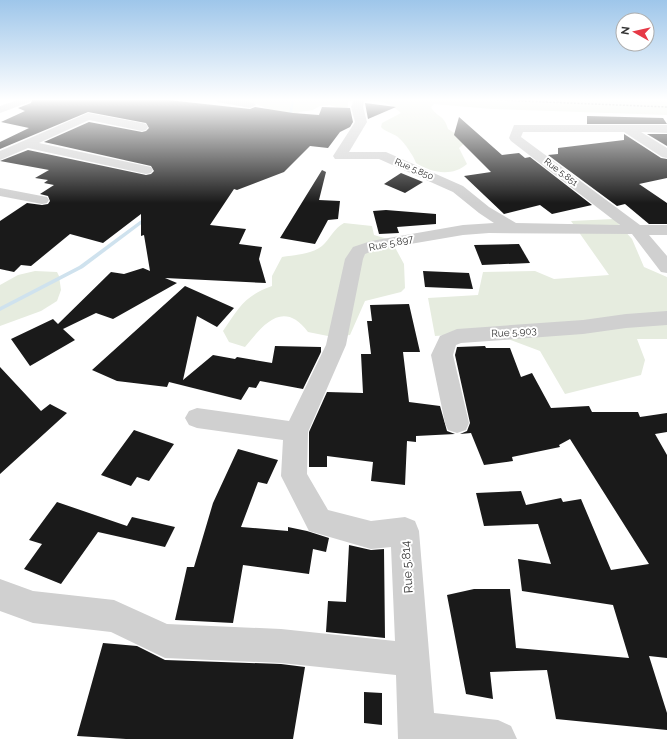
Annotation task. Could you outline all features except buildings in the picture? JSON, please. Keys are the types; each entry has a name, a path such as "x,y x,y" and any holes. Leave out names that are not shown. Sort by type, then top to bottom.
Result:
{"street":[{"path":"0,156 48,134"},
{"name":"Rue 5.850","path":"353,134 340,156 381,155 458,189 484,210 512,228"},
{"name":"Rue 5.851","path":"516,134 515,138 637,230 667,268"},
{"path":"635,134 667,154"},
{"path":"27,144 146,170"},
{"path":"0,192 42,200"},
{"name":"Rue 5.897","path":"296,432 336,345 354,259 360,251 371,246 457,231 489,228 667,230"},
{"name":"Rue 5.903","path":"457,423 442,355 447,341 457,336 583,327 626,321 667,318"},
{"path":"197,418 296,432"},
{"name":"Rue 5.814","path":"296,432 294,476 319,521 371,535 405,531 417,734"},
{"path":"0,595 32,607 114,616 165,641 281,646 412,660"},
{"path":"417,734 498,739"}],"shaded area":[{"path":"395,134 457,134 467,141 459,148 467,164 455,171 448,172 429,169 416,163 407,147"},
{"path":"614,219 632,239 644,267 667,277 667,339 637,339 645,360 641,375 565,394 540,351 489,332 435,336 428,298 478,295 483,272 535,271 554,279 609,275 571,221"},
{"path":"344,223 372,226 374,235 391,240 404,264 405,288 401,292 365,301 350,335 333,337 308,332 299,322 290,317 282,316 266,324 245,347 229,342 223,331 238,309 248,299 272,286 272,276 282,257 303,254 318,249 337,228"},
{"path":"35,271 57,272 61,290 57,301 41,311 0,326 0,285 18,275"}],"waterway":[{"path":"0,309 81,267 146,219"}]}
